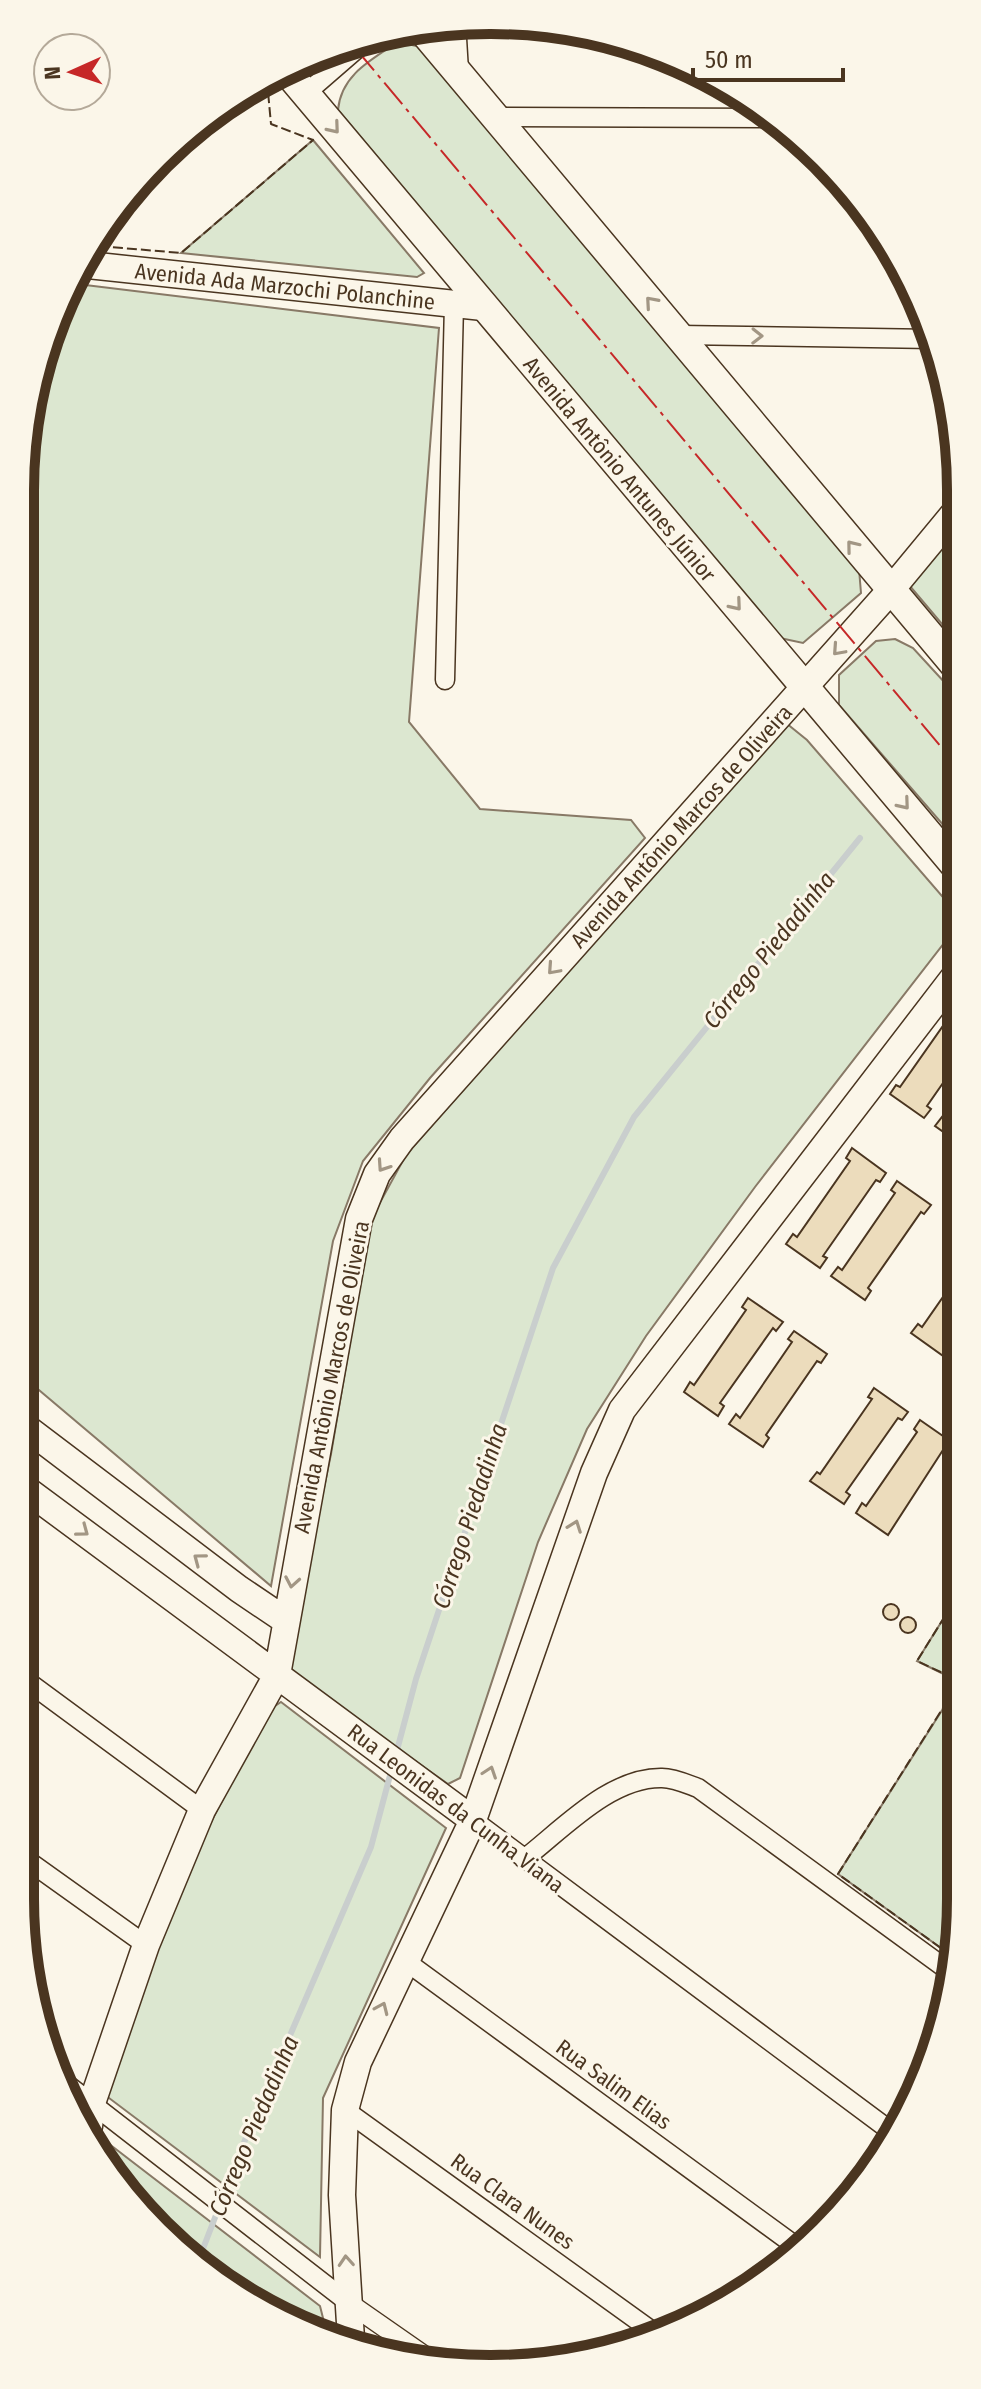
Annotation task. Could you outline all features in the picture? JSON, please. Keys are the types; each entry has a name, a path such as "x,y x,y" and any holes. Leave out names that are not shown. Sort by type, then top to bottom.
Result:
{"main road":[{"path":"430,38 459,71 492,117 947,656"},
{"name":"Avenida Antônio Antunes Júnior","path":"293,79 947,856"},
{"name":"Avenida Ada Marzochi Polanchine","path":"93,266 483,307"},
{"name":"Avenida Antônio Marcos de Oliveira","path":"98,2116 146,1945 202,1810 286,1682 285,1620 359,1219 377,1174 402,1139 890,591 947,522"},
{"path":"351,2333 342,2195 345,2110 358,2062 473,1820 594,1473 622,1410 947,986"},
{"path":"34,1434 239,1589 285,1620"},
{"name":"Rua Leonidas da Cunha Viana","path":"34,1495 473,1820"}],"street":[{"path":"457,35 459,71"},
{"path":"305,94 348,57"},
{"path":"492,117 754,118"},
{"path":"445,680 454,304"},
{"path":"679,335 921,339"},
{"path":"34,1686 202,1810"},
{"path":"524,1859 613,1792 641,1779 666,1778 698,1788 942,1966"},
{"name":"Rua Leonidas da Cunha Viana","path":"473,1820 886,2127"},
{"path":"34,1865 146,1945"},
{"name":"Rua Salim Elias","path":"404,1960 791,2242"},
{"path":"80,2098 98,2116 414,2348"},
{"name":"Rua Clara Nunes","path":"345,2110 647,2327"}],"green space":[{"path":"402,43 421,47 859,569 861,593 803,643 780,638 338,110 345,87 368,62 394,45"},
{"path":"313,140 424,273 417,277 181,253"},
{"path":"83,285 439,328 409,722 480,809 631,820 645,838 430,1078 363,1161 333,1241 271,1586 34,1386 35,461 50,372 58,344"},
{"path":"947,541 947,630 909,585"},
{"path":"895,639 913,648 947,685 947,829 839,705 839,675 876,641"},
{"path":"786,723 807,740 947,902 947,939 755,1187 646,1336 587,1429 538,1542 460,1778 448,1784 286,1671 331,1454 371,1219 406,1155"},
{"path":"947,1613 947,1676 917,1661"},
{"path":"281,1702 446,1828 323,2098 320,2257 105,2095 180,1882 269,1710"},
{"path":"947,1702 947,1898 944,1950 838,1874"},
{"path":"104,2141 320,2306 324,2323 262,2294 190,2242 147,2199"}],"building":[{"path":"947,1020 947,1077 927,1106 931,1109 924,1118 890,1094 896,1085 900,1087"},
{"path":"942,1117 946,1120 947,1134 935,1126"},
{"path":"852,1148 886,1173 880,1182 876,1180 823,1256 827,1258 820,1268 786,1244 793,1234 797,1237 850,1161 846,1158"},
{"path":"897,1181 931,1205 924,1214 921,1212 868,1288 871,1291 865,1300 831,1276 838,1267 842,1270 895,1193 891,1190"},
{"path":"947,1291 946,1358 911,1333 918,1324 922,1327"},
{"path":"748,1298 783,1322 776,1331 773,1328 720,1403 724,1406 718,1416 684,1392 690,1382 694,1385 746,1310 742,1307"},
{"path":"794,1331 827,1354 821,1363 817,1361 766,1435 769,1438 763,1447 729,1424 736,1414 740,1418 792,1342 788,1339"},
{"path":"874,1388 908,1412 902,1420 898,1418 846,1492 850,1495 844,1504 810,1481 817,1472 820,1474 872,1399 868,1397"},
{"path":"920,1420 947,1439 947,1452 943,1450 888,1535 856,1513 862,1503 866,1506 917,1432 914,1429"},
{"path":"891,1604 899,1612 891,1620 883,1612"},
{"path":"905,1617 911,1617 916,1625 914,1631 905,1633 900,1628 900,1622"}],"waterway":[{"name":"Córrego Piedadinha","path":"396,1754 416,1679 553,1268 634,1117 860,838"},
{"name":"Córrego Piedadinha","path":"202,2252 245,2140 371,1847 392,1768"}],"fence":[{"path":"105,247 181,253 313,140 271,124 268,92"},
{"path":"947,1613 917,1661 947,1675"},
{"path":"944,1950 838,1874 947,1702"}],"power":[{"path":"360,53 947,754"}]}
